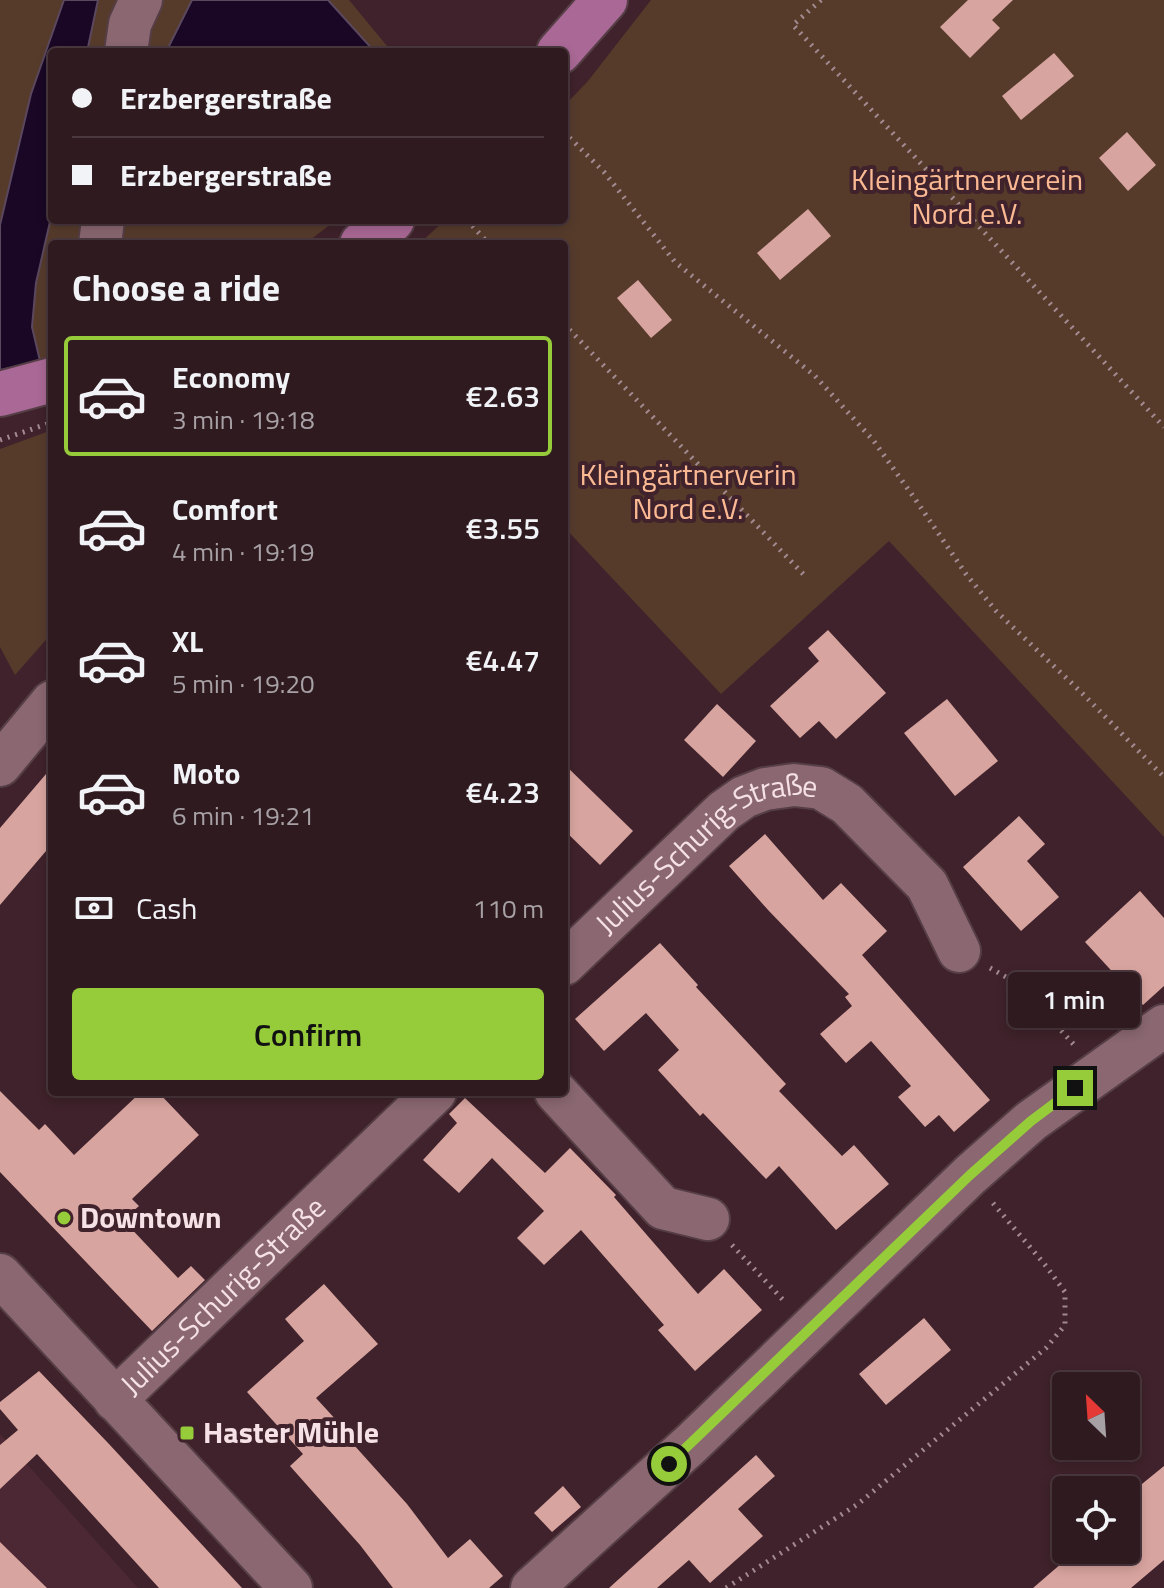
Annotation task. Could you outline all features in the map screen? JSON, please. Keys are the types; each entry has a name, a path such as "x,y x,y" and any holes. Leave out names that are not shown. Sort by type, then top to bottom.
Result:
{"main road":[{"path":"563,48 605,0"},
{"path":"367,240 387,224"}],"street":[{"path":"127,48 130,24 141,0"},
{"path":"0,765 48,707"},
{"name":"Julius-Schurig-Straße","path":"570,945 724,811 744,797 765,789 794,785 821,788 847,804 927,885 959,951"},
{"path":"532,1588 692,1443 970,1175 1031,1121 1163,1028"},
{"name":"Julius-Schurig-Straße","path":"115,1400 431,1096"},
{"path":"560,1096 663,1208 708,1219"},
{"path":"0,1275 291,1588"}],"path":[{"path":"821,0 793,25 1164,427"},
{"path":"568,136 604,172 675,262 815,376 873,440 966,574 996,611 1164,777"},
{"path":"471,224 485,240"},
{"path":"568,328 807,578"},
{"path":"0,440 15,436 35,395"},
{"path":"959,951 1020,985 1098,1072"},
{"path":"726,1588 858,1504 1046,1348 1065,1325 1065,1292 970,1175"},
{"path":"708,1219 811,1329"}],"shaded area":[{"path":"64,0 98,0 88,48 48,48 49,224 36,283 32,327 40,361 0,370 0,225 31,94"},
{"path":"192,0 328,0 371,48 168,48"},
{"path":"0,1434 138,1588 0,1588"}],"green space":[{"path":"0,0 349,0 389,48 48,48 48,224 331,224 310,240 48,240 48,358 0,370"},
{"path":"651,0 1164,0 1164,837 889,541 721,694 568,531 568,240 423,240 441,224 568,224 568,102"},
{"path":"48,431 48,638 15,675 0,647 0,449"}],"building":[{"path":"968,0 1013,0 992,20 1000,28 970,58 940,27"},
{"path":"1054,53 1074,76 1021,120 1002,96"},
{"path":"1127,132 1156,165 1128,191 1099,158"},
{"path":"808,209 831,236 780,280 757,253"},
{"path":"638,280 672,320 651,338 617,298"},
{"path":"828,630 886,693 836,739 819,721 800,738 770,706 819,661 808,648"},
{"path":"947,699 998,761 955,796 904,733"},
{"path":"717,704 756,741 723,777 684,740"},
{"path":"568,768 633,831 600,865 568,834"},
{"path":"48,772 48,849 0,905 0,828"},
{"path":"1019,816 1045,844 1027,861 1059,897 1021,931 963,867"},
{"path":"765,834 823,900 841,883 887,931 862,955 990,1100 954,1132 939,1115 925,1127 898,1097 911,1086 871,1041 846,1063 820,1034 852,1006 845,997 849,994 729,866"},
{"path":"1140,891 1164,918 1164,986 1143,1005 1085,942"},
{"path":"660,943 698,985 696,987 786,1084 779,1091 842,1156 854,1145 889,1184 836,1230 779,1166 766,1179 703,1113 700,1116 658,1070 679,1050 646,1013 604,1051 575,1019"},
{"path":"0,1091 39,1130 45,1124 74,1155 137,1096 162,1096 199,1135 132,1199 139,1206 123,1220 178,1278 191,1266 205,1280 152,1331 0,1172"},
{"path":"465,1098 545,1173 570,1148 616,1195 614,1197 698,1294 724,1269 762,1310 695,1371 658,1330 664,1325 581,1230 544,1265 517,1238 544,1211 492,1158 459,1193 423,1160 457,1123 449,1114"},
{"path":"324,1284 378,1344 316,1398 338,1422 336,1425 407,1504 448,1558 470,1539 503,1576 489,1588 393,1588 360,1545 290,1466 303,1454 247,1392 304,1341 285,1319"},
{"path":"924,1318 951,1350 886,1405 859,1374"},
{"path":"39,1371 242,1588 159,1588 37,1454 0,1489 0,1445 18,1430 0,1409 0,1402"},
{"path":"756,1455 775,1476 738,1509 763,1536 710,1583 689,1560 657,1588 609,1588"},
{"path":"1164,1466 1164,1560 1131,1588 1033,1588 1061,1564 1140,1564 1140,1486"},
{"path":"563,1486 581,1507 552,1532 534,1513"},
{"path":"0,1542 47,1588 0,1588"}],"place":[{"name":"Downtown","path":"64,1218"},
{"name":"Haster Mühle","path":"187,1433"}],"route":[{"path":"669,1464 970,1175 1031,1121 1075,1088"}],"park label":[{"name":"Kleingärtnerverein Nord e.V.","path":"967,197"},
{"name":"Kleingärtnerverin Nord e.V.","path":"688,492"}]}
